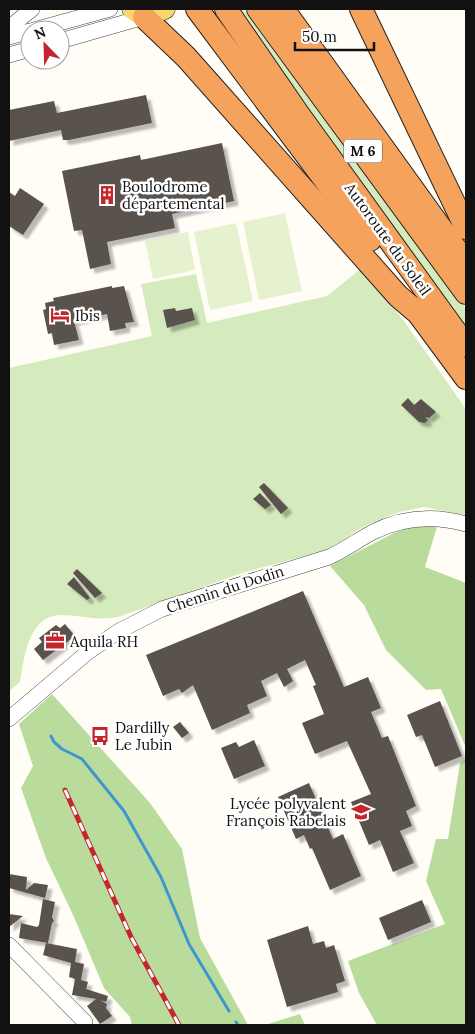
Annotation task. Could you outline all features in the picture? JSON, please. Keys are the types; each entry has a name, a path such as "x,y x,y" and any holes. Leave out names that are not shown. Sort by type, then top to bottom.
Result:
{"highway":[{"path":"197,9 390,267 418,313 466,378"},
{"name":"Autoroute du Soleil","path":"258,9 466,293"},
{"path":"283,9 466,263"},
{"path":"361,9 466,228"},
{"path":"138,13 186,57 398,296 418,313"},
{"name":"Autoroute du Soleil","path":"229,13 298,115 466,346"}],"main road":[{"path":"138,13 165,9"}],"street":[{"path":"9,28 32,9"},
{"path":"70,20 110,9"},
{"path":"70,37 138,13"},
{"name":"Chemin du Dodin","path":"9,719 88,652 119,630 162,610 329,557 346,550 373,532 405,520 427,517 466,524"},
{"path":"9,945 85,1022"}],"green space":[{"path":"239,9 243,9 306,89 466,309 466,335 352,177"},
{"path":"285,213 302,291 259,300 243,222"},
{"path":"236,223 253,301 210,310 194,232"},
{"path":"188,232 195,270 153,279 145,241"},
{"path":"363,267 382,290 466,409 466,515 424,507 399,512 371,523 353,533 337,547 239,574 121,616 113,618 68,615 49,617 34,631 29,640 20,682 9,691 9,368 152,336 141,284 196,274 207,323 327,296"},
{"path":"438,523 425,567 466,583 466,748 441,689 426,690 386,650 364,605 330,566 400,530"},
{"path":"52,694 150,803 182,849 200,938 248,1025 132,1025 130,1017 104,988 74,917 46,858 21,788 33,766 19,724"},
{"path":"466,759 466,1025 377,1025 359,993 348,961 445,924 426,881 436,839 448,839 460,763"},
{"path":"300,1014 305,1025 265,1025"}],"building":[{"path":"146,95 152,123 69,140 63,140 61,130 9,141 9,110 54,101 57,113"},
{"path":"222,143 234,201 172,214 175,228 107,242 111,264 90,269 82,230 74,231 62,171 140,155 141,160"},
{"path":"20,188 44,204 23,235 9,226 9,192 15,196"},
{"name":"Ibis","path":"112,286 112,288 124,286 134,322 125,323 126,328 110,331 107,314 74,321 79,340 54,345 52,333 48,334 43,310 46,309 45,303 54,301 53,298"},
{"path":"175,308 176,311 192,308 195,320 167,328 163,310"},
{"path":"408,398 414,405 421,399 436,412 429,418 425,417 428,420 425,423 419,422 401,405"},
{"path":"264,483 288,508 281,514 259,487"},
{"path":"260,493 271,505 265,509 253,499"},
{"path":"77,569 102,593 95,598 73,573"},
{"path":"74,577 90,598 87,600 67,584"},
{"path":"303,591 344,687 368,677 381,708 371,712 382,738 388,736 416,806 406,811 412,826 400,831 414,863 393,872 380,840 369,845 351,802 371,794 347,741 315,754 302,723 324,714 313,686 316,685 305,660 287,669 293,681 284,687 277,673 261,681 267,696 247,705 250,713 212,730 193,685 182,693 179,689 163,696 146,655"},
{"path":"65,624 75,636 43,660 34,649 42,642 39,638 56,625 60,628"},
{"path":"440,701 462,756 435,767 422,735 416,737 407,715"},
{"path":"180,722 189,733 182,738 173,727"},
{"path":"254,740 265,766 234,779 221,748 236,742 239,747"},
{"path":"309,783 333,839 343,834 361,876 330,890 312,848 310,849 304,835 296,839 278,797"},
{"path":"9,874 27,877 26,890 34,883 48,885 45,898 9,888"},
{"path":"43,899 55,902 52,917 54,921 48,943 19,938 21,923 37,927 39,925"},
{"path":"422,900 431,922 388,940 379,918"},
{"path":"9,914 23,916 9,927"},
{"path":"308,926 313,944 324,941 326,948 334,945 345,981 336,984 338,992 287,1007 267,940"},
{"path":"46,943 77,949 75,962 84,964 81,980 88,982 86,989 108,996 106,1002 100,1000 107,1004 106,1008 112,1016 100,1024 87,1006 96,999 72,995 75,979 69,977 71,963 43,955"}],"waterway":[{"path":"51,736 54,742 62,749 82,759 124,811 161,877 189,944 229,1011"}],"railway":[{"path":"65,790 131,937 179,1025"}],"place":[{"name":"Boulodrome départemental","path":"107,195"},
{"name":"Ibis","path":"60,315"},
{"name":"Aquila RH","path":"55,641"},
{"name":"Dardilly Le Jubin","path":"100,736"},
{"name":"Lycée polyvalent François Rabelais","path":"361,812"}]}
